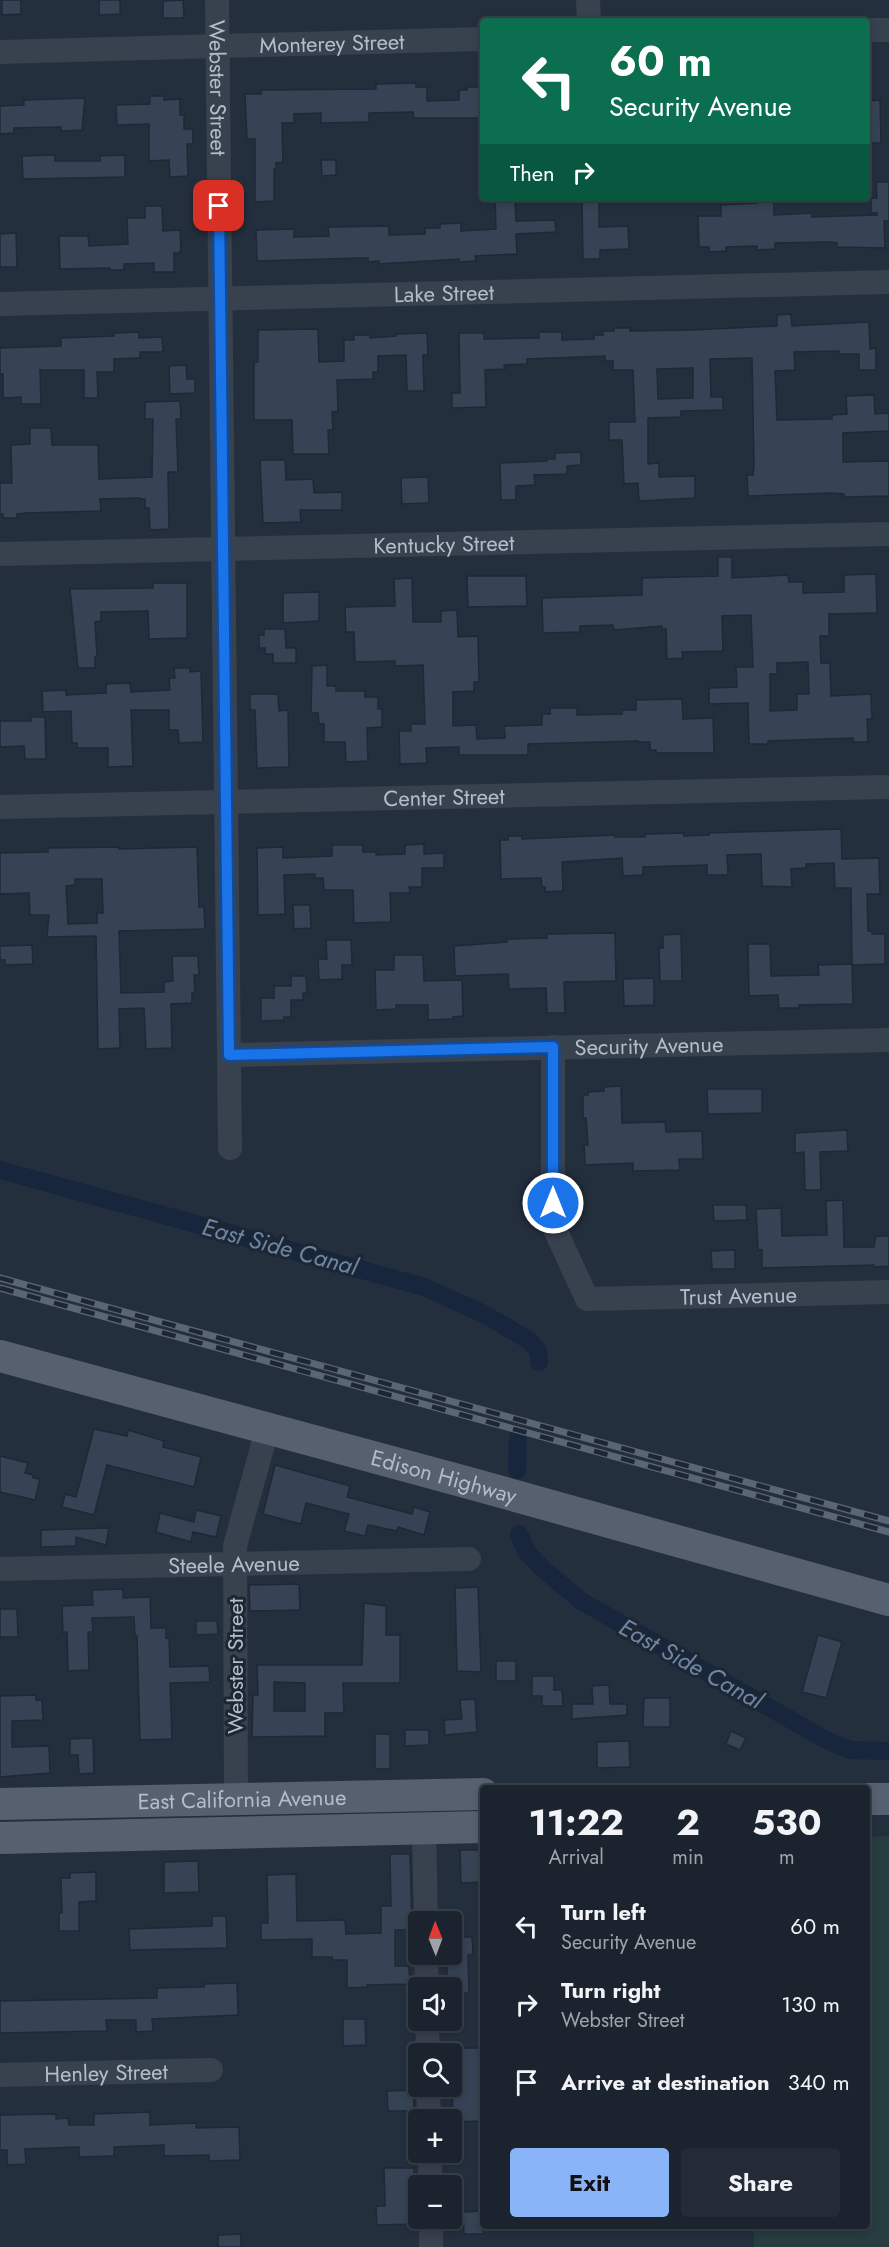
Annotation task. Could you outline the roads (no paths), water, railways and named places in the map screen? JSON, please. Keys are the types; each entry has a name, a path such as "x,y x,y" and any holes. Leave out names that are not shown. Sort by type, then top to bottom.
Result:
{"main road":[{"name":"Edison Highway","path":"0,1356 889,1600"},
{"name":"East California Avenue","path":"0,1804 480,1794"},
{"path":"870,1799 889,1798"},
{"path":"66,1836 122,1819 207,1815 225,1810 236,1799"},
{"name":"East California Avenue","path":"0,1838 480,1827"}],"street":[{"name":"Webster Street","path":"217,0 230,1148"},
{"path":"588,0 589,18"},
{"path":"870,30 889,30"},
{"name":"Monterey Street","path":"0,52 480,39"},
{"name":"Lake Street","path":"0,304 889,282"},
{"name":"Kentucky Street","path":"0,554 889,534"},
{"name":"Center Street","path":"0,807 889,787"},
{"name":"Security Avenue","path":"229,1055 889,1040"},
{"name":"Trust Avenue","path":"553,1047 554,1225 587,1299 889,1292"},
{"name":"Webster Street","path":"236,1799 235,1546 267,1430"},
{"name":"Steele Avenue","path":"0,1569 469,1558"},
{"path":"424,1828 426,1911"},
{"name":"Henley Street","path":"0,2075 212,2070"},
{"path":"431,2229 431,2247"}],"waterway":[{"name":"East Side Canal","path":"0,1170 424,1287 486,1315 530,1341 538,1351 539,1362"},
{"name":"East Side Canal","path":"517,1470 518,1437"},
{"name":"East Side Canal","path":"519,1534 526,1551 542,1568 581,1601 830,1742 850,1750 889,1751"}],"railway":[{"path":"0,1278 889,1521"},
{"path":"0,1288 889,1532"}]}
